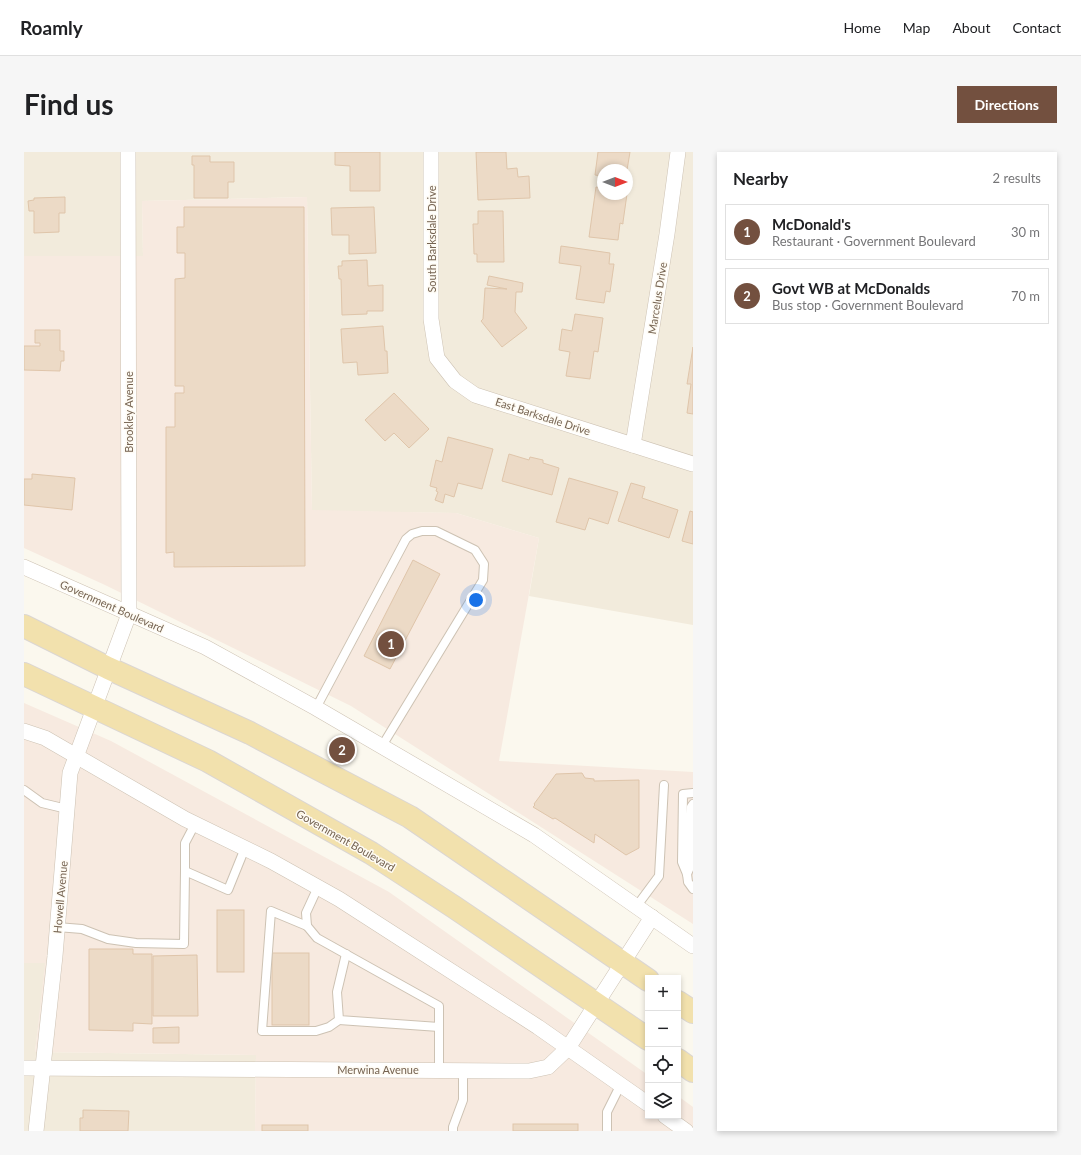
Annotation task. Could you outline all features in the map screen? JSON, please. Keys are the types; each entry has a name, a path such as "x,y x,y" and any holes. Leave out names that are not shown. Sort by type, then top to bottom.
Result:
{"main road":[{"path":"24,626 108,668 250,733 410,817 645,978"},
{"name":"Government Boulevard","path":"24,674 208,761 371,853 454,906 645,1038"},
{"path":"681,1004 693,1012"},
{"path":"681,1062 693,1071"}],"street":[{"name":"Brookley Avenue","path":"108,668 129,614 128,152"},
{"name":"South Barksdale Drive","path":"431,152 430,319 432,325"},
{"name":"Marcelus Drive","path":"633,445 667,234 678,152"},
{"name":"East Barksdale Drive","path":"432,325 437,358 455,381 475,395 693,464"},
{"name":"Government Boulevard","path":"24,567 205,648 316,708 534,835 693,946"},
{"name":"Howell Avenue","path":"36,1131 57,927 70,773 108,668"},
{"path":"24,731 45,738 195,824 271,861 339,899 538,1027 645,1102"},
{"name":"Merwina Avenue","path":"24,1068 529,1071 548,1067 568,1048 652,917"},
{"path":"669,1119 686,1131"}],"lane":[{"path":"316,708 406,539 412,534 422,531 436,531 475,550 484,564 483,580 382,746"},
{"path":"636,906 659,876 664,785"},
{"path":"24,790 42,803 67,809"},
{"path":"693,793 683,794 682,862 687,874 688,882 693,889"},
{"path":"687,874 690,867 689,821 691,807 693,804"},
{"path":"57,927 82,929 108,938 136,943 184,944 186,871 185,843 195,824"},
{"path":"186,871 228,890 245,848"},
{"path":"307,926 306,913 318,887"},
{"path":"439,1028 339,1020 329,1027 316,1031 262,1031 271,911 307,926 317,938 439,1006 439,1028 439,1070"},
{"path":"339,1020 337,992 346,954"},
{"path":"453,1131 453,1127 463,1100 463,1070"},
{"path":"606,1131 606,1112 621,1084"}],"shaded area":[{"path":"24,152 693,152 693,625 529,596 539,538 456,513 312,511 307,197 142,201 143,256 24,256"},
{"path":"307,197 312,510 456,513 539,538 499,761 693,772 693,924 351,706 105,585 24,548 24,256 143,256 142,201"},
{"path":"24,703 111,741 389,892 645,1073 645,1119 681,1119 681,1098 693,1107 693,1131 255,1131 256,1055 35,1052 45,963 24,963"},
{"path":"24,963 46,963 35,1052 256,1055 255,1131 24,1131"}],"building":[{"path":"335,152 380,152 380,191 350,191 350,166 335,165"},
{"path":"476,152 506,152 507,169 517,168 518,177 529,176 530,198 478,200"},
{"path":"598,152 630,152 628,164 597,164 597,175 595,175"},
{"path":"192,156 210,156 210,162 234,162 234,182 228,182 228,198 194,198 194,165 192,165"},
{"path":"596,187 597,200 626,200 623,224 620,223 618,240 589,237"},
{"path":"65,197 65,213 59,213 59,232 34,233 34,211 29,211 28,201 34,200 34,198"},
{"path":"184,207 304,207 305,566 174,567 174,552 166,553 166,427 175,427 175,393 184,393 184,386 175,386 175,279 185,278 185,253 177,253 177,227 184,227"},
{"path":"374,207 376,253 349,254 349,235 332,235 331,208"},
{"path":"478,211 503,211 504,262 477,262 477,254 474,254 473,224 478,224"},
{"path":"561,246 610,253 609,264 614,264 610,292 606,291 604,303 576,299 581,266 559,263"},
{"path":"367,260 368,286 383,285 383,311 367,311 367,314 342,315 341,279 339,279 338,266 342,266 342,261"},
{"path":"489,276 523,283 522,292 516,292 515,312 527,328 502,347 481,321 483,319 485,288 507,289 487,285"},
{"path":"575,314 603,318 598,352 594,351 590,379 566,376 570,352 559,350 562,329 572,331"},
{"path":"383,326 385,351 387,351 388,373 358,375 357,362 343,363 341,329"},
{"path":"35,330 60,330 60,351 64,351 64,361 61,361 60,371 24,370 24,346 40,346 40,343 35,343"},
{"path":"693,347 693,414 687,413 691,384 687,384"},
{"path":"394,393 429,429 409,448 394,433 385,441 365,420"},
{"path":"448,437 493,449 482,489 458,483 454,497 445,494 443,503 435,500 438,492 436,491 437,488 430,486 436,460 442,462"},
{"path":"509,454 529,460 530,457 543,460 543,463 559,468 552,495 502,481"},
{"path":"32,474 75,478 72,510 24,505 24,479 32,479"},
{"path":"569,478 618,492 608,524 589,518 585,530 556,522"},
{"path":"631,483 645,487 642,498 678,510 669,538 618,521"},
{"path":"690,511 693,512 693,544 682,541"},
{"path":"413,560 440,574 390,669 364,656"},
{"path":"582,773 585,778 594,779 594,781 639,780 639,848 626,855 595,834 594,843 555,818 553,819 533,807 556,774"},
{"path":"217,910 244,910 244,972 217,972"},
{"path":"89,949 133,949 133,954 152,954 152,1024 133,1023 133,1031 89,1030"},
{"path":"272,953 309,953 309,1025 272,1025"},
{"path":"197,955 198,1016 153,1016 153,956"},
{"path":"179,1027 179,1043 153,1043 153,1028"},
{"path":"83,1110 129,1111 128,1131 80,1131 80,1118 83,1118"},
{"path":"513,1124 578,1124 578,1131 513,1131"},
{"path":"262,1125 308,1125 308,1131 262,1131"}],"place":[{"name":"McDonald's","path":"391,644"},
{"name":"Govt WB at McDonalds","path":"342,750"}]}
